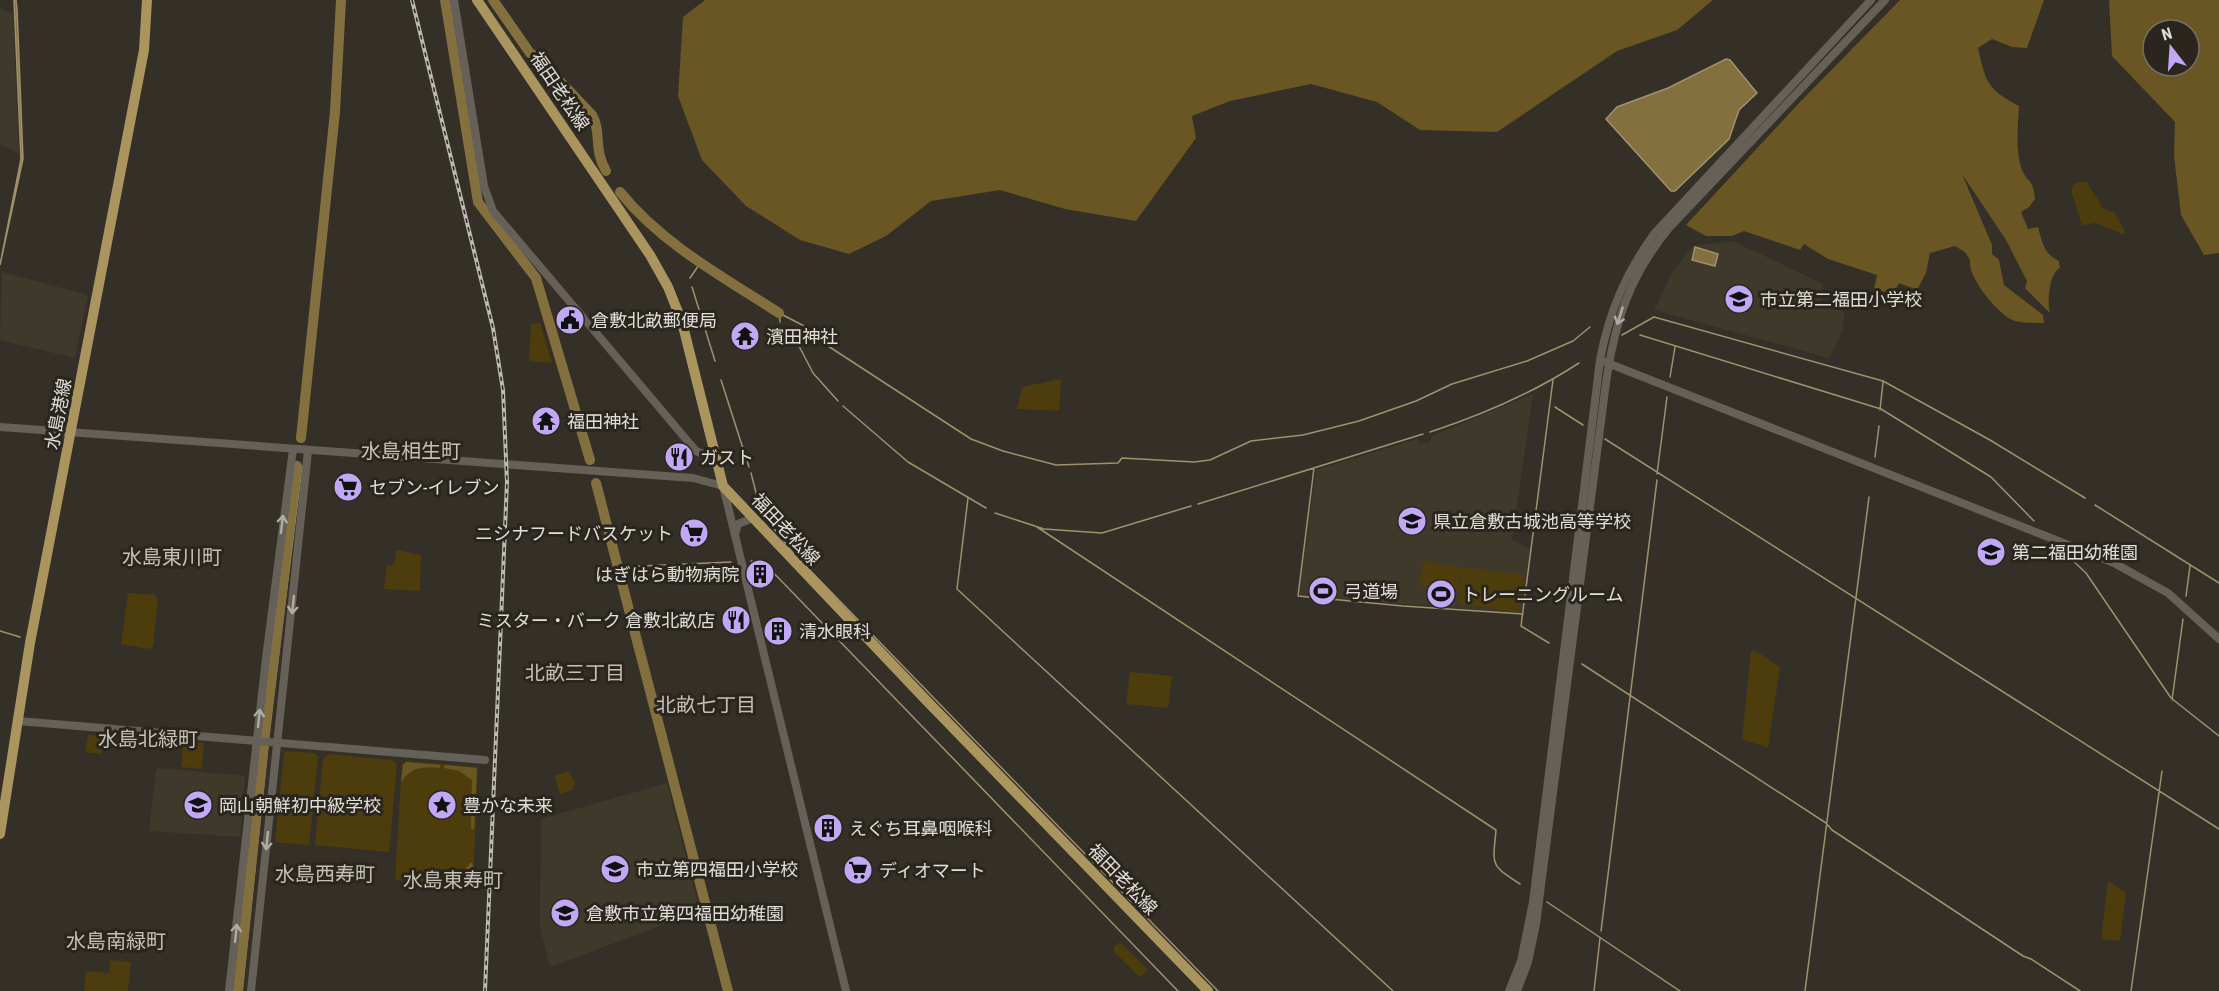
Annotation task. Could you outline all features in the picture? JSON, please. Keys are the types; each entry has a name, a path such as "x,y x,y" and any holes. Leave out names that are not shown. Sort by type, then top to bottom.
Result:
{"main road":[{"name":"水島港線","path":"0,834 30,643 144,50 147,0"},
{"name":"福田老松線","path":"477,0 660,272 682,322 723,486 1208,991"}],"street":[{"path":"454,0 484,186 493,211 696,451 703,454 715,452"},
{"path":"1517,991 1528,962 1536,924 1604,362 1606,326 1620,289 1654,234 1871,0"},
{"path":"1509,991 1521,962 1533,902 1604,362 1631,284 1654,246 1885,0"},
{"path":"1604,362 2114,563 2168,593 2219,639"},
{"path":"3,428 701,478 723,486 846,991"},
{"path":"250,991 267,742 293,449"},
{"path":"230,991 308,451"},
{"path":"735,536 738,524 753,518"},
{"path":"18,721 485,760"}],"shaded area":[{"path":"14,0 16,0 17,9 23,159 0,265 21,159"},
{"path":"705,0 1713,0 1677,30 1617,51 1497,132 1420,130 1377,102 1311,84 1230,101 1192,116 1196,138 1136,221 1065,209 1000,190 931,201 886,236 849,254 800,240 746,206 702,160 678,96 683,17"},
{"path":"1900,0 2044,0 2027,48 2012,47 1992,39 1978,48 1983,69 1990,84 2000,95 2019,106 2018,155 2022,170 2032,184 2035,199 2021,212 2028,229 2038,227 2042,243 2050,255 2059,261 2060,268 2053,276 2050,289 2050,313 2025,288 2027,281 2006,240 1962,174 1992,245 1992,254 1999,260 2004,285 2043,315 2044,323 2015,321 2001,312 1979,285 1965,252 1955,246 1930,253 1926,273 1917,290 1899,283 1893,294 1874,289 1877,275 1828,259 1804,244 1800,250 1744,231 1732,236 1706,236 1686,225 1800,102"},
{"path":"2109,0 2219,0 2219,253 2204,255 2181,215 2174,156 2175,122 2112,56"},
{"path":"0,8 13,13 19,154 0,144"},
{"path":"1726,59 1730,60 1757,93 1739,110 1729,139 1675,191 1671,191 1606,119 1617,107 1668,88"},
{"path":"2087,181 2103,209 2114,212 2126,233 2122,234 2096,223 2082,225 2071,190 2074,184"},
{"name":"市立第二福田小学校","path":"1733,241 1823,284 1821,300 1845,313 1842,332 1829,358 1654,310 1672,273 1693,246"},
{"path":"1695,247 1718,254 1715,266 1692,260"},
{"path":"2,272 88,295 75,358 0,340"},
{"path":"540,323 552,363 529,361 531,324"},
{"path":"1061,379 1059,411 1017,409 1022,387"},
{"name":"県立倉敷古城池高等学校","path":"1533,394 1512,540 1530,549 1522,613 1299,596 1316,470 1418,439 1420,444 1430,443 1432,436"},
{"path":"396,550 421,555 420,591 384,589 387,565 394,565"},
{"path":"1423,561 1461,567 1458,591 1419,586"},
{"path":"1462,567 1524,575 1520,612 1458,604"},
{"path":"128,593 155,595 158,600 153,646 149,649 121,644"},
{"path":"1754,650 1780,667 1768,748 1742,739 1751,651"},
{"path":"1130,672 1172,676 1168,708 1126,704"},
{"path":"88,735 102,736 102,754 85,752"},
{"path":"183,742 204,743 202,769 181,767"},
{"path":"287,751 315,753 318,757 309,845 275,842 284,754"},
{"path":"328,754 392,760 397,764 389,852 315,845 323,759"},
{"path":"406,761 478,767 473,884 395,880 402,764"},
{"path":"406,762 440,765 440,768 417,769 408,774 401,783 403,765"},
{"path":"445,765 477,768 474,829 471,829 472,780 459,771 444,768"},
{"name":"岡山朝鮮初中級学校","path":"158,768 245,776 240,837 149,831"},
{"path":"569,771 575,783 573,790 560,794 555,776"},
{"name":"市立第四福田小学校","path":"667,783 700,911 550,967 540,927 541,819"},
{"path":"470,863 473,863 472,883 433,881 433,877 443,878 459,874"},
{"path":"2108,881 2126,893 2120,941 2101,939"},
{"path":"1120,942 1148,970 1140,977 1114,952 1114,947"},
{"path":"110,960 131,962 128,991 84,991 86,971 109,973"}],"waterway":[{"path":"301,438 335,112 341,0"},
{"path":"304,438 338,112 344,0"},
{"path":"445,0 478,202 536,278 590,460"},
{"path":"493,0 530,53 538,58 592,115 597,128 600,155 606,171"},
{"path":"620,192 637,211 674,244 779,313"},
{"path":"690,278 701,262"},
{"path":"692,287 715,361"},
{"path":"779,313 808,328 828,346 971,439 1003,451 1056,465 1118,463 1122,458 1194,462 1210,460 1251,441 1303,435 1359,421 1416,401 1452,384 1527,361 1573,341 1590,327"},
{"path":"779,314 780,322"},
{"path":"1622,335 1654,317 1883,381 1990,440 2085,498"},
{"path":"785,333 799,346 813,373 838,401"},
{"path":"1640,335 1881,409 1991,477 2034,521"},
{"path":"1670,377 1675,347"},
{"path":"1430,432 1507,402 1579,363"},
{"path":"721,380 749,467"},
{"path":"1549,643 1521,626 1553,380"},
{"path":"1880,410 1883,382"},
{"path":"1657,474 1667,397"},
{"path":"843,406 908,462 986,508"},
{"path":"1555,407 1583,425"},
{"path":"1875,457 1879,426"},
{"path":"1198,504 1423,434"},
{"path":"1605,439 2219,829"},
{"path":"238,991 265,734 297,466"},
{"path":"268,739 302,466"},
{"path":"1314,468 1298,596 1523,614"},
{"path":"751,473 761,512 793,553"},
{"path":"1601,931 1657,480"},
{"path":"596,483 728,991"},
{"path":"1805,991 1869,497"},
{"path":"968,498 957,589 1393,991"},
{"path":"2095,505 2219,583"},
{"path":"995,513 1044,529 1102,533 1191,506"},
{"path":"1037,527 1496,830 1495,863 1520,884"},
{"path":"2069,557 2086,573 2171,698 2219,736"},
{"path":"751,561 766,565 1178,991"},
{"path":"801,561 1218,991"},
{"path":"618,567 731,562"},
{"path":"2186,596 2190,566"},
{"path":"2172,700 2183,619"},
{"path":"0,631 20,637"},
{"path":"1582,664 1826,823 1832,830 2023,956 2080,991"},
{"path":"242,991 268,744"},
{"path":"2131,991 2162,771"},
{"path":"1547,902 1680,991"},
{"path":"1594,991 1600,938"}],"railway":[{"path":"412,0 493,328 503,390 507,482 485,991"}],"place":[{"name":"市立第二福田小学校","path":"1739,299"},
{"name":"倉敷北畝郵便局","path":"570,320"},
{"name":"濱田神社","path":"745,336"},
{"name":"福田神社","path":"546,421"},
{"name":"ガスト","path":"679,457"},
{"name":"セブン-イレブン","path":"348,487"},
{"name":"県立倉敷古城池高等学校","path":"1412,521"},
{"name":"ニシナフードバスケット","path":"694,533"},
{"name":"第二福田幼稚園","path":"1991,552"},
{"name":"はぎはら動物病院","path":"760,574"},
{"name":"弓道場","path":"1323,591"},
{"name":"トレーニングルーム","path":"1441,594"},
{"name":"ミスター・バーク 倉敷北畝店","path":"736,620"},
{"name":"清水眼科","path":"778,631"},
{"name":"岡山朝鮮初中級学校","path":"198,805"},
{"name":"豊かな未来","path":"442,805"},
{"name":"えぐち耳鼻咽喉科","path":"828,828"},
{"name":"市立第四福田小学校","path":"615,869"},
{"name":"ディオマート","path":"858,870"},
{"name":"倉敷市立第四福田幼稚園","path":"565,913"}],"district":[{"name":"水島相生町","path":"411,451"},
{"name":"水島東川町","path":"172,557"},
{"name":"北畝三丁目","path":"575,673"},
{"name":"北畝七丁目","path":"706,705"},
{"name":"水島北緑町","path":"148,739"},
{"name":"水島西寿町","path":"325,874"},
{"name":"水島東寿町","path":"453,880"},
{"name":"水島南緑町","path":"116,941"}]}
